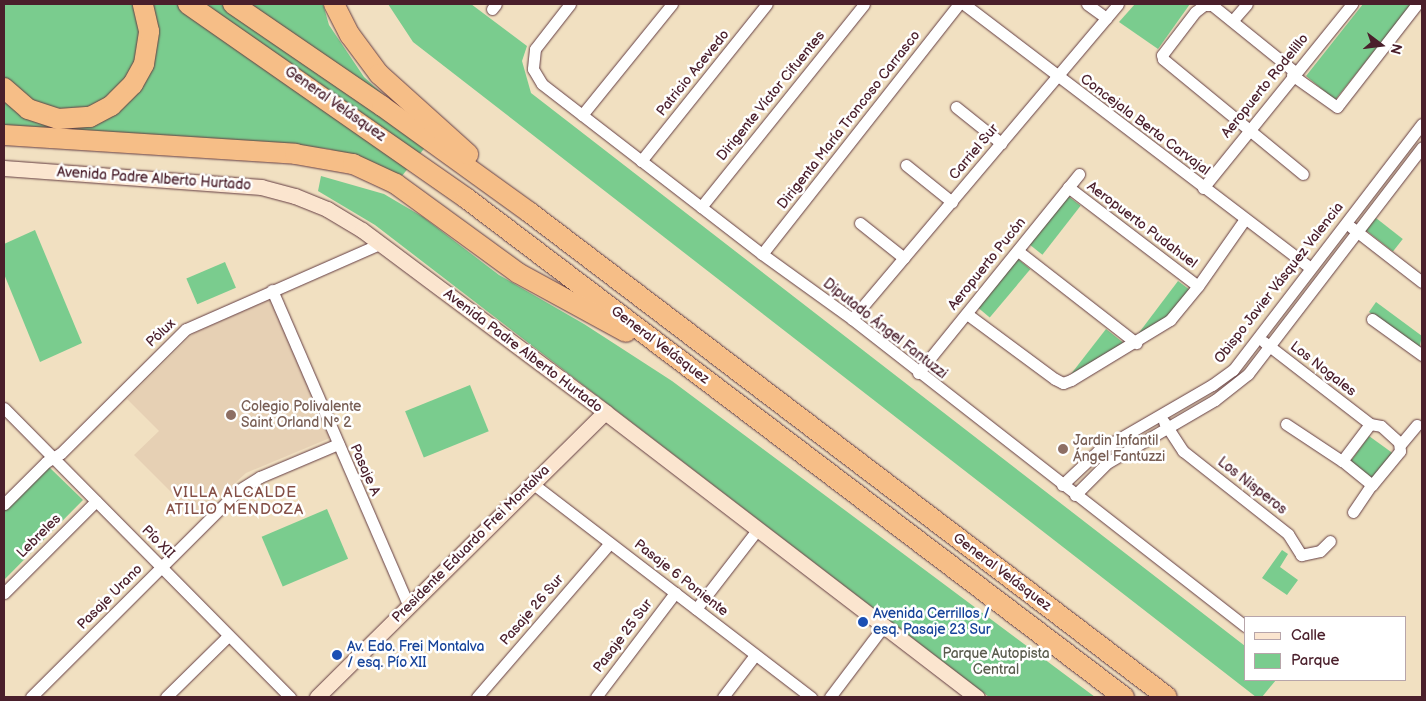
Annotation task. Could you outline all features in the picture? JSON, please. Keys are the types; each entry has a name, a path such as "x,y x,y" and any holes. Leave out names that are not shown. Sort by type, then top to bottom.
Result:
{"highway":[{"path":"4,88 28,109 58,119 90,117 111,106 133,84 144,64 149,30 143,4"},
{"name":"General Velásquez","path":"188,4 412,159 1124,697"},
{"name":"General Velásquez","path":"233,4 382,106 528,212 1167,697"},
{"path":"334,4 350,35 380,74 528,212"},
{"path":"4,135 295,154 359,166 402,187 518,273 694,371"}],"street":[{"name":"Diputado Ángel Fantuzzi","path":"570,4 538,43 532,64 538,80 762,254 852,319 918,373 1244,625"},
{"path":"582,115 672,4"},
{"name":"Patricio Acevedo","path":"641,161 767,4"},
{"name":"Dirigente Víctor Cifuentes","path":"701,207 864,4"},
{"name":"Dirigenta María Troncoso Carrasco","path":"762,254 959,4"},
{"name":"Concejala Berta Carvajal","path":"964,4 1056,77 1310,268"},
{"path":"1087,4 1106,18"},
{"name":"Carriel Sur","path":"852,319 1118,4"},
{"path":"1233,20 1247,4"},
{"path":"1303,174 1169,64 1163,58 1165,50 1195,12 1204,5 1220,9 1293,73 1337,107 1417,4"},
{"name":"Aeropuerto Rodelillo","path":"1203,188 1347,5"},
{"path":"956,107 1001,143"},
{"name":"Obispo Javier Vásquez Valencia","path":"1062,485 1098,451 1161,416 1225,376 1258,337 1422,124"},
{"path":"1075,495 1107,463 1233,388 1270,346 1422,147"},
{"path":"906,165 952,202"},
{"name":"Avenida Padre Alberto Hurtado","path":"4,168 261,187 295,196 327,209 380,244 605,412 883,627 977,697"},
{"name":"Aeropuerto Pucón","path":"918,373 1079,174"},
{"name":"Aeropuerto Pudahuel","path":"1068,187 1198,286"},
{"path":"967,314 1063,383 1136,343 1170,320 1198,286 1245,219"},
{"path":"1346,222 1422,282"},
{"path":"860,223 904,258"},
{"name":"Pólux","path":"4,504 186,329 380,244"},
{"path":"1018,251 1136,343"},
{"name":"Pasaje A","path":"272,290 409,606"},
{"path":"1372,319 1422,355"},
{"name":"Los Nogales","path":"1258,337 1370,424 1381,426 1400,445"},
{"name":"Pío XII","path":"4,408 290,697"},
{"name":"Presidente Eduardo Frei Montalva","path":"317,697 605,412"},
{"name":"Los Nisperos","path":"1161,416 1190,457 1294,538 1301,556 1320,551 1330,541"},
{"path":"1286,424 1342,461 1370,485"},
{"path":"1342,461 1370,424"},
{"path":"1353,512 1370,485 1400,450 1400,445 1417,425"},
{"name":"Pasaje Urano","path":"31,697 245,486 338,444"},
{"name":"Pasaje 6 Poniente","path":"532,483 811,697"},
{"name":"Lebreles","path":"4,593 96,501"},
{"path":"696,609 757,530"},
{"name":"Pasaje 26 Sur","path":"477,697 610,543"},
{"name":"Pasaje 25 Sur","path":"596,697 675,593"},
{"path":"830,697 883,627"},
{"path":"166,697 228,636"},
{"path":"723,697 755,655"}],"shaded area":[{"name":"Colegio Polivalente Saint Orland Nº 2","path":"268,300 273,302 330,438 246,473 197,518 134,455 159,431 127,399 194,333"}],"green space":[{"path":"4,4 323,4 329,25 364,77 432,139 401,177 380,166 329,149 266,143 4,130"},
{"path":"388,4 471,4 527,46 522,61 531,93 1244,645 1244,681 1275,681 1262,697 1256,697 413,42"},
{"path":"1135,4 1190,4 1158,49 1119,22"},
{"path":"1363,4 1412,4 1335,100 1306,76"},
{"name":"Parque Autopista Central","path":"321,176 384,194 423,217 499,275 584,324 672,381 1095,697 989,697 375,225 318,191"},
{"path":"1068,196 1081,206 1042,255 1030,245"},
{"path":"1376,218 1403,239 1393,252 1366,231"},
{"path":"35,230 82,343 40,362 4,274 4,244"},
{"path":"1018,259 1030,269 990,318 978,307"},
{"path":"225,262 236,288 197,304 186,278"},
{"path":"1178,281 1190,290 1170,315 1138,334"},
{"path":"1376,302 1422,336 1419,350 1369,312"},
{"path":"1106,329 1125,344 1071,374"},
{"path":"470,385 489,431 424,458 405,411"},
{"path":"1369,436 1392,453 1372,481 1349,464"},
{"path":"48,466 83,500 4,580 4,510"},
{"path":"327,509 348,559 283,586 262,537"},
{"path":"1282,550 1288,554 1280,567 1298,580 1287,595 1262,578"}],"place":[{"name":"Colegio Polivalente Saint Orland Nº 2","path":"231,415"},
{"name":"Jardin Infantil Ángel Fantuzzi","path":"1063,449"},
{"name":"Avenida Cerrillos / esq. Pasaje 23 Sur","path":"863,622"},
{"name":"Av. Edo. Frei Montalva / esq. Pío XII","path":"337,655"}],"district":[{"name":"VILLA ALCALDE ATILIO MENDOZA","path":"235,500"}]}
